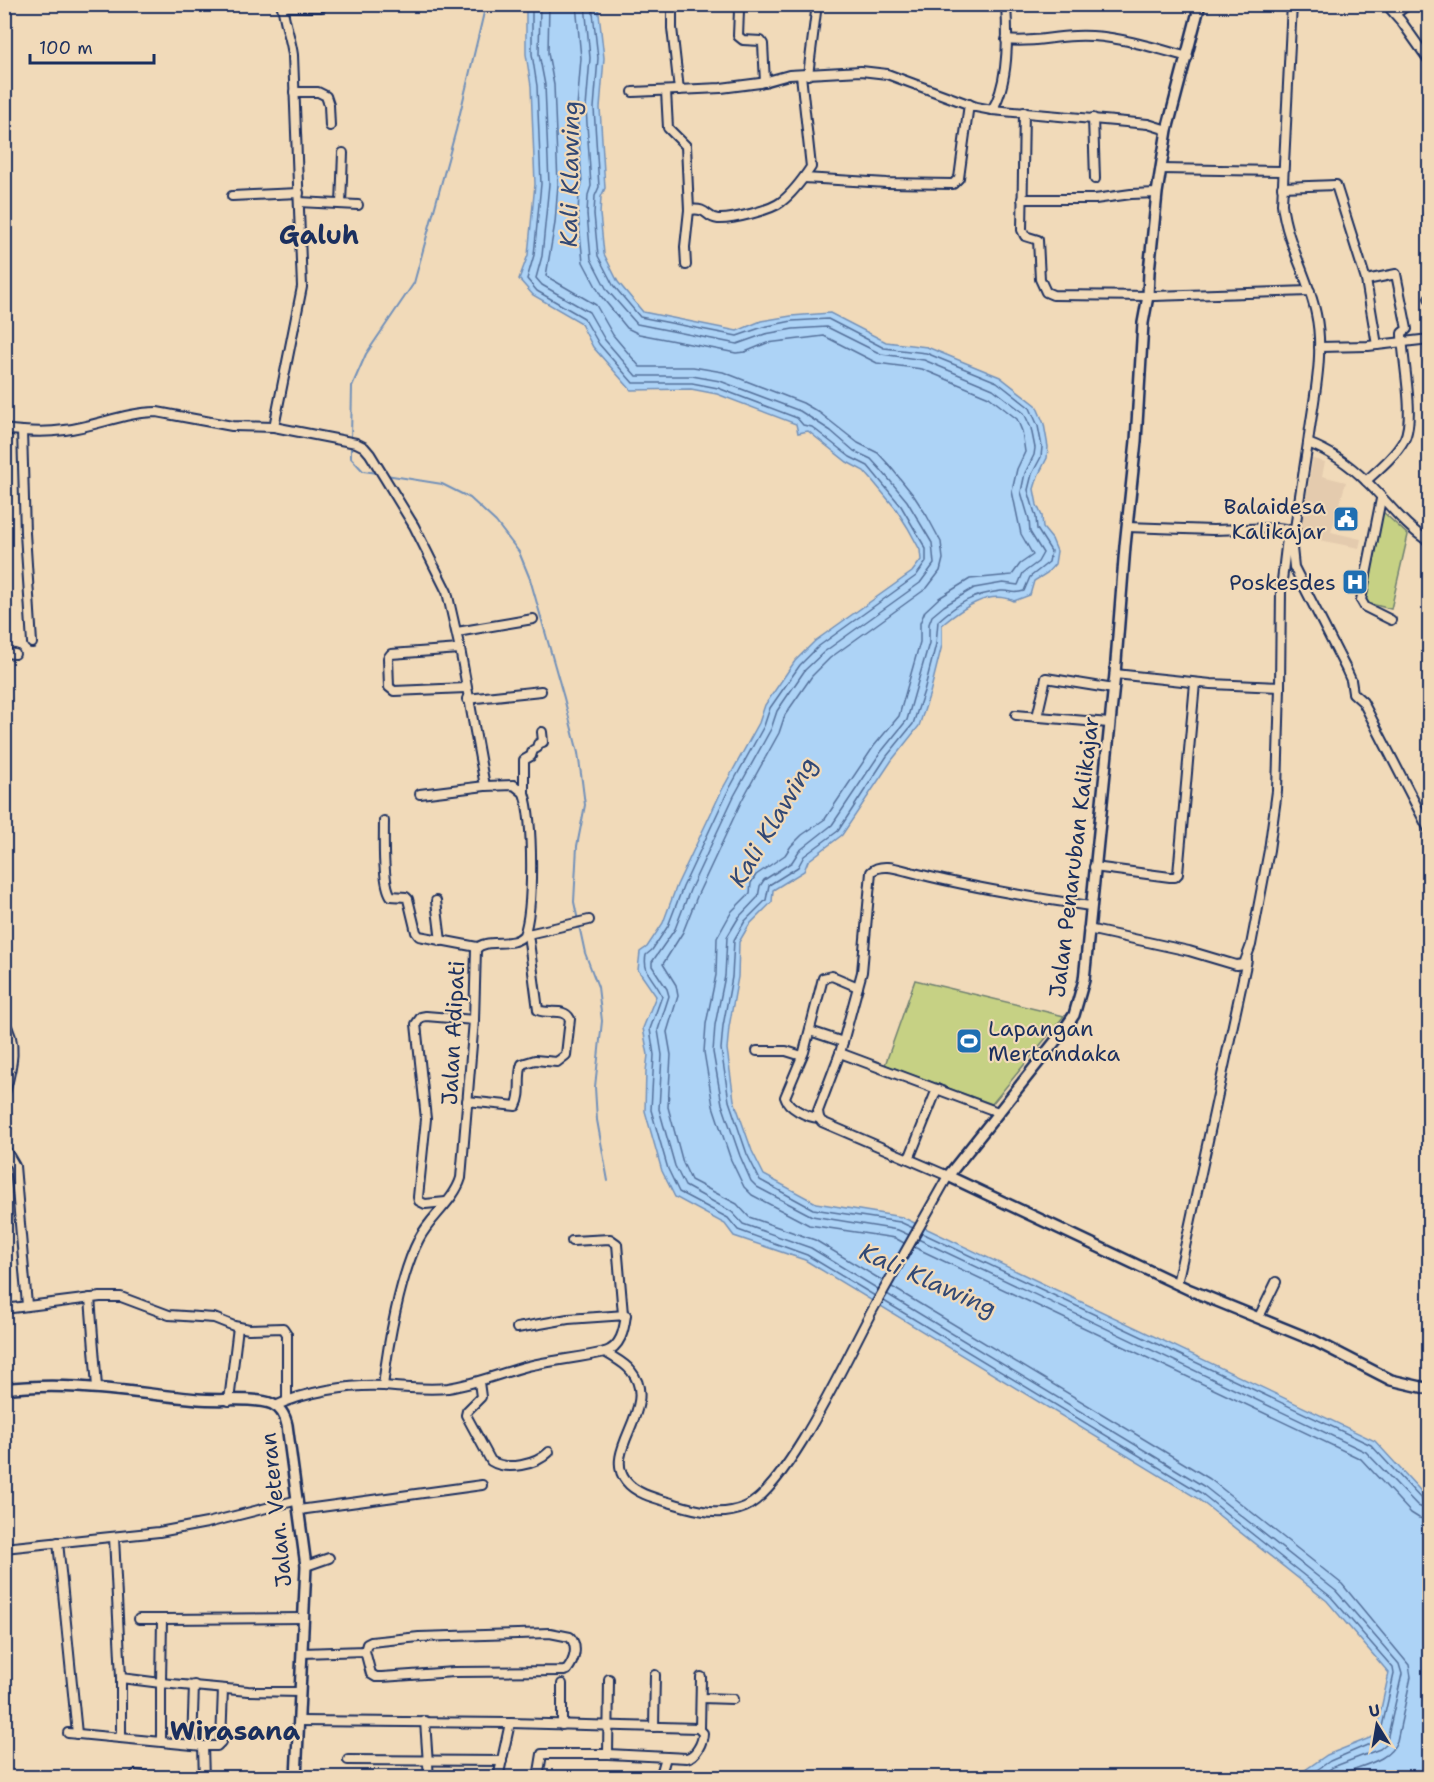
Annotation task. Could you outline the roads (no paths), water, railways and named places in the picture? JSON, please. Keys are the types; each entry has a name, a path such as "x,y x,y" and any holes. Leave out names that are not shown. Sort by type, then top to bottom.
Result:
{"street":[{"path":"672,4 672,28 679,90"},
{"path":"689,210 703,210 717,219 740,217 780,204 811,167 805,75 817,4"},
{"path":"992,110 1001,90 1006,40 1006,4"},
{"name":"Jalan Penaruban Kalikajar","path":"948,1176 1061,1034 1074,1015 1084,980 1114,689 1136,441 1143,323 1148,296 1157,193 1167,130 1188,57 1200,4"},
{"path":"1177,1284 1269,850 1279,754 1281,589 1308,443 1319,347 1316,313 1288,236 1281,187 1292,4"},
{"path":"1386,4 1430,62"},
{"path":"1395,15 1408,4"},
{"path":"274,427 301,296 292,43 282,6 321,7"},
{"path":"739,10 738,36 743,40 761,41 763,44 765,82"},
{"path":"1006,40 1038,41 1079,36 1142,43 1188,57"},
{"path":"633,93 721,88 765,82 789,75 861,71 887,74 992,110 1148,124 1167,130"},
{"path":"666,91 668,129 686,146 689,210 686,265"},
{"path":"294,92 318,92 326,96 330,126"},
{"path":"804,177 887,183 953,184 958,178 969,104"},
{"path":"1024,112 1022,234 1038,240 1040,279 1046,292 1053,295 1148,296 1308,291"},
{"path":"1093,118 1095,179"},
{"path":"340,204 343,153"},
{"path":"1161,169 1282,171"},
{"path":"1281,187 1336,185 1366,280 1377,345"},
{"path":"1022,199 1095,199 1157,193"},
{"path":"232,196 299,197 358,205"},
{"path":"1366,280 1396,274 1407,329 1402,333 1402,342 1408,388 1408,428 1404,439 1366,481"},
{"path":"1319,347 1377,345 1430,339"},
{"path":"4,429 66,430 145,412 158,412 232,426 274,427 340,439 364,447 414,526 447,592 460,649 467,699 485,786"},
{"path":"22,431 25,533 32,643"},
{"path":"1308,443 1337,458 1366,481 1416,533 1430,542"},
{"path":"1381,499 1361,602 1365,607 1391,620"},
{"path":"1127,527 1292,530"},
{"path":"1292,530 1296,573 1346,669 1353,693 1363,702 1430,832"},
{"path":"456,632 533,619"},
{"path":"460,649 391,654 388,658 389,687 394,691 466,688"},
{"path":"4,653 15,654"},
{"path":"1115,674 1195,683 1280,687"},
{"path":"1037,717 1046,678 1114,689"},
{"path":"1094,867 1170,878 1178,874 1195,683"},
{"path":"467,699 541,691"},
{"path":"1016,715 1109,723"},
{"path":"467,1101 516,1106 519,1101 519,1074 522,1064 535,1060 557,1062 566,1055 570,1019 568,1014 563,1012 538,1010 527,932 531,856 524,793 524,760 531,756 538,744 543,742 542,732"},
{"path":"420,794 514,785 524,793"},
{"path":"384,821 384,861 389,895 408,899 416,932 419,936 477,947"},
{"path":"819,1119 818,1111 840,1053 864,960 870,877 874,868 896,868 966,886 1090,906"},
{"path":"436,901 441,941"},
{"name":"Jalan Adipati","path":"383,1386 387,1358 412,1254 423,1231 457,1189 461,1178 474,1020 477,947 516,941 527,932 589,920"},
{"path":"1088,929 1189,951 1236,965 1241,965 1247,960"},
{"path":"858,987 832,976 823,978 810,1031 785,1100 807,1116 819,1119 948,1176 1177,1284 1315,1341 1391,1380 1430,1389"},
{"path":"446,1202 425,1204 419,1201 418,1197 426,1119 416,1024 421,1017 426,1016 474,1020"},
{"path":"4,1022 13,1038 14,1046 4,1097"},
{"path":"810,1031 843,1042"},
{"path":"757,1051 786,1052 802,1056"},
{"path":"840,1053 998,1112"},
{"path":"909,1159 937,1089"},
{"path":"4,1147 13,1160 15,1172 27,1305"},
{"path":"4,1173 15,1172"},
{"path":"605,1352 630,1369 640,1386 640,1402 621,1453 620,1464 623,1478 643,1493 698,1511 718,1513 746,1507 760,1498 788,1463 948,1176"},
{"path":"275,1406 287,1400 325,1392 383,1386 425,1389 479,1382 529,1366 614,1349 619,1343 626,1316 622,1314 617,1244 610,1239 572,1240"},
{"path":"1259,1317 1276,1282"},
{"path":"4,1309 90,1298 121,1297 169,1315 214,1318 249,1329 280,1327 287,1331 287,1400"},
{"path":"90,1298 97,1387"},
{"path":"517,1328 568,1319 622,1314"},
{"path":"230,1401 238,1327"},
{"path":"479,1382 481,1397 466,1415 491,1461 505,1466 520,1465 541,1459 549,1452"},
{"name":"Jalan. Veteran","path":"4,1389 38,1386 97,1387 197,1399 259,1401 275,1406 283,1414 287,1425 306,1566 296,1778"},
{"path":"299,1510 482,1485"},
{"path":"4,1548 159,1532 207,1523 298,1500"},
{"path":"114,1537 121,1678 121,1737"},
{"path":"58,1542 77,1734"},
{"path":"306,1566 328,1558"},
{"path":"139,1619 304,1618"},
{"path":"161,1741 162,1619"},
{"path":"550,1633 565,1634 570,1637 574,1641 575,1650 572,1663 564,1671 465,1672 382,1677 370,1674 365,1651 369,1642 383,1640 477,1634 550,1633"},
{"path":"302,1653 365,1651"},
{"path":"654,1727 655,1676"},
{"path":"700,1729 701,1677"},
{"path":"121,1678 223,1689 300,1692"},
{"path":"608,1754 609,1679"},
{"path":"562,1684 562,1725"},
{"path":"192,1745 194,1685"},
{"path":"68,1733 217,1746 221,1742 223,1689"},
{"path":"701,1698 734,1699"},
{"path":"299,1721 510,1723 700,1729 704,1732 693,1756 687,1758 608,1754 542,1754 538,1778"},
{"path":"425,1721 429,1778"},
{"path":"498,1778 510,1723"},
{"path":"203,1746 204,1778"},
{"path":"660,1778 666,1757"},
{"path":"348,1760 502,1761"},
{"path":"135,1775 163,1778"}],"water":[{"name":"Kali Klawing","path":"526,5 598,5 604,58 600,108 605,188 601,197 600,214 604,254 618,282 643,312 737,331 761,321 830,313 886,342 927,347 1000,377 1036,405 1044,424 1048,447 1047,458 1034,489 1043,528 1052,539 1057,551 1055,564 1047,573 1034,581 1030,595 1014,601 995,597 976,602 942,625 942,645 919,726 892,760 842,835 808,861 804,871 773,890 772,902 749,925 739,942 738,977 727,1049 734,1100 752,1151 764,1175 816,1203 902,1217 1375,1441 1429,1500 1429,1777 1295,1777 1327,1755 1375,1736 1389,1673 1327,1601 1197,1498 805,1260 734,1236 725,1224 675,1197 662,1171 645,1111 648,1055 643,1028 656,996 638,970 640,952 647,947 663,923 677,885 722,790 759,723 765,705 795,661 815,641 912,572 921,560 920,550 896,509 864,471 847,462 808,431 798,433 796,424 717,394 691,389 631,390 593,347 580,322 533,295 519,279 528,255 535,184 531,86 526,54"}],"waterway":[{"path":"351,439 352,386 366,354 414,283 456,130 486,4"},
{"path":"351,445 351,458 363,471 378,473"},
{"path":"386,475 442,484 470,498 496,522 519,552 530,579 564,698 578,753 582,781 585,805 577,846 574,902 585,953 598,987 602,1021 595,1087 597,1120 608,1181"}],"place":[{"name":"Balaidesa Kalikajar","path":"1346,519"},
{"name":"Poskesdes","path":"1355,582"},
{"name":"Lapangan Mertandaka","path":"969,1041"}],"district":[{"name":"Galuh","path":"319,234"},
{"name":"Wirasana","path":"235,1730"}]}
